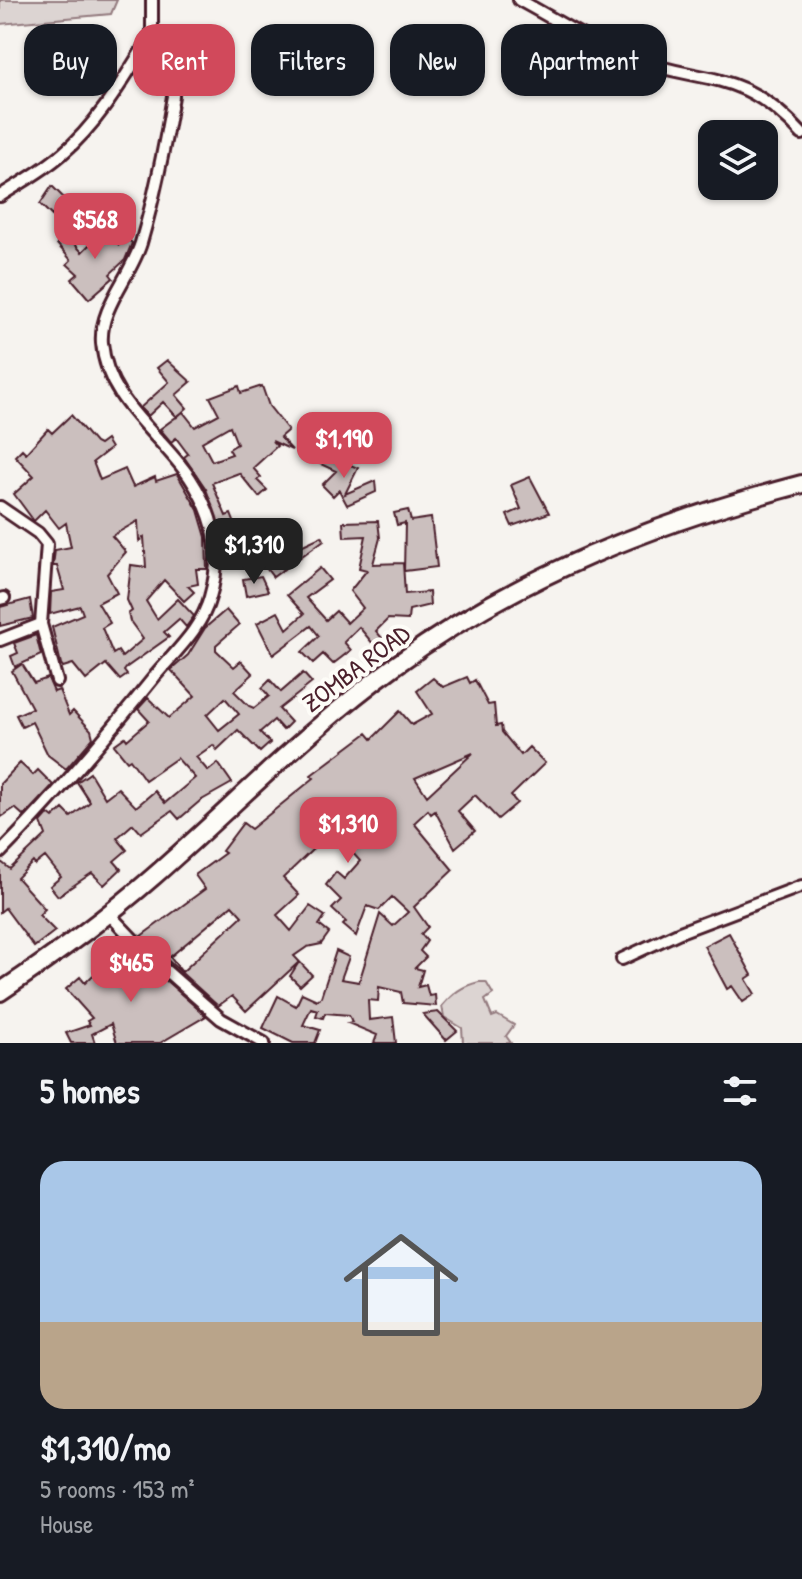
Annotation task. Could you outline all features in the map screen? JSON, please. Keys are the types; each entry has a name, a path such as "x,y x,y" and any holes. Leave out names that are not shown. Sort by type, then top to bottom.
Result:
{"highway":[{"name":"ZOMBA ROAD","path":"0,992 109,914 319,726 390,669 465,620 600,549 681,518 802,484"}],"street":[{"path":"152,0 152,24"},
{"path":"519,0 625,56 712,76 747,89 781,113 802,134"},
{"path":"0,196 62,155 107,102 133,63"},
{"path":"0,853 79,768 200,621 216,576 217,537 197,490 117,389 102,344 108,311 141,243 173,96"},
{"path":"0,507 38,533 47,544 41,624 57,681"},
{"path":"0,640 41,624"},
{"path":"622,959 680,932 802,886"},
{"path":"109,914 161,966 242,1038 264,1043"}],"shaded area":[{"path":"0,0 117,0 111,14 0,24"},
{"path":"479,982 486,982 493,994 485,1000 492,1017 497,1015 514,1025 506,1036 511,1043 463,1043 462,1028 444,1017 442,1006 450,997"}],"building":[{"path":"52,186 67,201 52,216 40,204"},
{"path":"104,230 119,245 127,238 132,243 125,260 110,274 113,278 89,299 72,279 78,274 67,264 71,260 57,244 66,235 82,252"},
{"path":"167,360 191,382 176,395 187,408 177,417 163,402 148,416 140,408 169,382 157,368"},
{"path":"239,386 241,393 262,386 269,406 288,430 280,437 292,450 272,441 277,446 253,468 261,477 257,480 267,490 259,497 239,473 212,483 226,516 231,514 235,524 221,531 206,489 184,457 188,454 176,438 171,442 160,429 183,412 195,427 219,414 210,397","holes":["230,426 237,444 229,449 232,454 212,461 202,442"]},
{"path":"71,415 95,443 99,445 106,440 111,448 93,462 100,480 125,469 133,487 155,477 156,481 177,474 198,510 206,537 207,569 196,569 198,584 188,586 194,592 184,601 164,580 146,601 157,619 178,599 194,616 186,627 179,619 164,632 169,637 127,667 124,671 127,675 120,680 106,664 86,680 73,664 63,667 61,664 52,627 83,614 80,606 50,614 51,592 64,590 57,566 53,566 55,550 71,547 66,523 59,528 45,510 34,521 14,494 34,476 15,456 22,449 26,453 48,429 52,433","holes":["138,521 139,541 144,537 146,567 131,565 127,600 132,611 128,614 130,621 143,639 122,657 118,651 113,654 102,628 110,623 98,603 117,593 107,574 126,552 112,536"]},
{"path":"318,452 358,468 345,494 375,481 376,492 347,505 339,490 333,496 322,485 336,471 314,461"},
{"path":"530,477 549,513 512,526 507,515 521,509 511,485"},
{"path":"408,510 411,521 431,518 437,567 404,571 405,523 397,525 394,513"},
{"path":"378,521 380,538 373,564 403,563 405,594 429,592 430,605 409,610 408,620 388,619 376,631 382,638 374,645 359,627 344,642 351,650 333,664 323,654 313,663 302,652 319,636 311,626 273,655 257,623 278,612 287,629 304,614 287,595 320,568 330,580 306,598 326,620 336,611 347,623 363,608 350,591 367,570 359,568 366,536 344,537 343,522"},
{"path":"322,536 324,540 273,577 266,568 275,562 273,559"},
{"path":"261,576 268,591 246,596 243,579"},
{"path":"30,599 33,618 0,626 0,607"},
{"path":"226,610 239,625 216,645 216,650 234,667 241,661 253,674 234,691 249,706 254,708 269,696 262,688 270,680 281,692 303,673 312,683 279,709 291,722 283,730 274,720 260,732 270,743 260,752 238,730 217,750 213,745 196,757 208,771 218,763 232,783 200,801 179,819 172,811 141,833 133,824 117,838 127,850 114,861 121,869 104,885 92,873 58,896 50,886 61,877 45,857 35,865 33,862 17,878 45,909 39,915 55,931 34,947 5,908 0,912 0,861 10,869 46,835 41,822 48,814 53,818 63,809 71,817 90,802 77,782 90,773 105,798 118,788 136,807 155,791 165,803 195,778 177,758 145,780 130,759 127,761 114,745 125,737 127,740 149,721 138,709 148,698 169,718 195,696 171,670 188,655 205,628","holes":["225,698 239,714 219,730 207,715"]},
{"path":"36,635 41,655 15,667 11,656 18,653 14,643"},
{"path":"22,664 34,683 48,678 54,692 59,690 69,715 73,711 91,730 93,738 66,769 48,755 32,722 22,727 16,715 32,708 12,671"},
{"path":"467,677 470,683 475,680 488,705 494,704 496,726 501,725 502,732 521,755 529,747 545,763 511,796 517,803 498,819 475,795 458,811 475,831 455,848 435,811 431,814 428,810 414,823 453,870 414,907 428,927 421,934 427,941 420,951 426,957 415,968 423,970 418,987 426,985 429,996 435,995 436,1006 403,1003 401,992 379,987 378,1001 368,1000 369,1020 393,1017 396,1043 374,1043 377,1035 348,1023 352,1022 349,1015 325,1013 323,1018 316,1016 318,1010 311,1008 303,1025 320,1030 315,1043 293,1043 263,1028 278,996 296,1006 302,993 317,1000 321,997 336,951 349,957 341,979 359,982 380,914 393,926 408,912 392,897 379,910 367,906 356,936 343,925 346,922 332,909 341,900 326,885 336,872 344,879 360,861 342,841 346,837 336,827 283,878 299,895 277,915 291,931 310,906 325,916 319,925 329,933 321,944 307,947 294,956 312,975 300,986 290,976 299,962 246,1011 232,996 218,1006 141,936 205,889 195,875 225,853 222,851 243,823 251,829 314,778 311,775 367,733 372,739 400,711 412,725 432,714 417,691 433,678 443,687","holes":["473,753 427,796 415,778","232,905 242,916 182,972 170,957"]},
{"path":"20,763 33,775 38,770 53,785 24,816 15,808 0,818 0,784"},
{"path":"729,933 752,975 746,979 755,994 743,1002 732,986 727,989 704,946"},
{"path":"120,949 129,961 137,955 206,1016 160,1043 117,1043 111,1024 92,1034 95,1043 71,1043 66,1033 90,1025 87,1021 92,1018 66,989 80,977 85,983"},
{"path":"438,1012 457,1031 446,1040 423,1014"}]}
